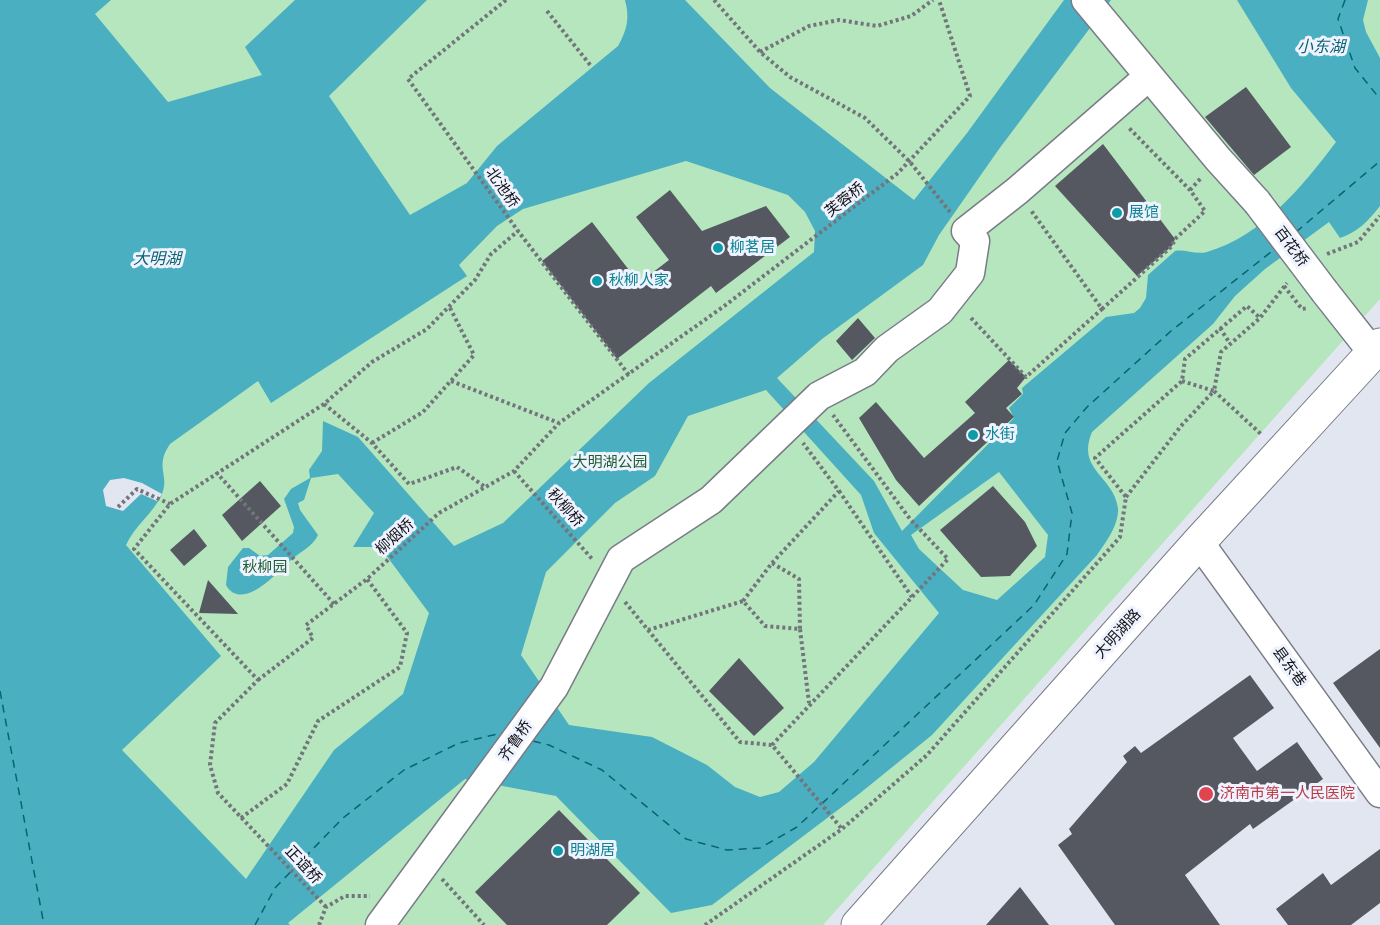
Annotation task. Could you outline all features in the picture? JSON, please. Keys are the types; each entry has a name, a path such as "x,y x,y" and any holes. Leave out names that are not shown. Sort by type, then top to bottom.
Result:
{"main road":[{"name":"大明湖路","path":"882,925 1206,551 1378,357"},
{"name":"大明湖路","path":"858,925 1206,551"}],"street":[{"name":"百花桥","path":"1086,0 1148,77 1257,202 1378,357"},
{"path":"1017,192 1148,77"},
{"name":"齐鲁桥","path":"388,916 426,861 479,794 554,687 621,559 711,500 818,398 865,372 887,349 940,311 970,273 975,241 966,231 1017,192"},
{"name":"县东巷","path":"1206,551 1380,793"}],"path":[{"name":"北池桥","path":"506,0 408,79 518,231 629,375"},
{"path":"714,0 760,52 790,76 865,118 923,176 957,221"},
{"path":"760,52 809,26 839,20 877,26 911,16 933,0"},
{"name":"芙蓉桥","path":"629,375 806,245 898,173 970,96 939,0"},
{"path":"547,11 591,66"},
{"path":"971,318 1026,378 1172,246 1175,239 1205,211 1190,190 1110,108"},
{"path":"1017,192 1102,309"},
{"path":"1333,250 1358,242 1380,216"},
{"path":"258,680 134,549 170,504 324,404 372,362 427,329 475,280 491,254 518,231"},
{"path":"705,925 842,829 927,754 1120,537 1126,498 1181,426 1214,392 1221,352 1229,342 1260,318 1290,281"},
{"path":"372,443 423,412 474,355 449,306"},
{"path":"1126,498 1095,458 1182,381 1185,359 1220,328 1247,306 1260,318"},
{"path":"1220,328 1229,342"},
{"name":"柳烟桥","path":"258,680 313,638 306,625 367,579 439,513 514,471 559,423 629,375"},
{"path":"451,381 559,423"},
{"path":"1182,381 1214,392 1263,436"},
{"path":"772,745 809,703 948,559 910,519 818,398"},
{"path":"324,404 372,443 410,484 457,468 485,487"},
{"path":"789,425 839,491 912,597"},
{"name":"秋柳桥","path":"514,471 588,551"},
{"path":"216,472 276,543 334,604"},
{"path":"118,507 137,489 170,504"},
{"path":"648,630 743,601 772,563 839,491"},
{"path":"772,563 799,579 800,629 809,703"},
{"path":"241,818 287,784 318,721 400,667 407,633 367,579"},
{"path":"608,582 740,742 772,745 842,829"},
{"path":"743,601 765,626 800,629"},
{"name":"正谊桥","path":"258,680 215,723 210,765 218,793 326,907"},
{"path":"426,861 484,925"},
{"path":"319,925 326,907 345,896 361,894 376,897 388,916"}],"green space":[{"name":"大明湖公园","path":"0,0 1380,0 1380,299 823,925 0,925"}],"water":[{"path":"0,0 111,0 95,14 168,102 262,75 245,47 295,0 427,0 329,96 410,215 467,183 497,146 618,46 627,24 625,0 685,0 770,88 914,200 967,133 1064,0 1111,0 999,149 939,235 923,265 822,339 777,378 874,481 902,531 1014,418 1009,408 1023,394 1022,388 1106,317 1134,313 1140,308 1146,298 1148,275 1175,251 1207,252 1246,234 1263,222 1280,208 1310,176 1336,142 1291,88 1237,0 1368,0 1363,20 1366,32 1380,58 1380,206 1352,233 1340,238 1329,222 1265,269 1235,296 1213,324 1092,432 1088,445 1092,464 1110,488 1118,508 1114,527 1097,555 932,735 859,794 712,905 671,913 556,796 465,779 288,923 290,925 0,925","holes":["686,161 788,195 805,212 815,231 814,252 649,383 503,523 454,546 358,437 323,421 322,451 309,470 310,478 291,489 284,499 294,527 293,533 268,555 260,556 249,548 243,548 228,567 226,585 233,592 241,595 250,593 269,581 310,546 318,535 300,510 298,503 304,500 311,478 338,474 374,513 353,547 380,547 429,613 403,694 334,750 246,879 122,750 221,656 126,545 162,494 165,452 170,444 258,381 271,403 467,276 459,265 497,226 523,209","766,390 861,495 874,533 939,613 814,762 779,792 760,797 735,787 707,765 652,737 569,725 521,655 546,572 615,503 655,476 688,416","999,472 1048,535 1045,557 997,600 963,590 919,549 911,535"]}],"pier":[{"path":"124,478 142,483 162,494 157,501 141,494 123,511 106,506 103,490 110,480"}],"building":[{"path":"1246,87 1291,147 1254,175 1205,117"},
{"name":"展馆","path":"1103,144 1175,239 1172,246 1137,276 1055,186"},
{"path":"670,190 702,231 766,206 790,237 716,293 711,286 617,359 542,261 592,222 639,283 669,260 636,217"},
{"path":"858,318 875,338 852,360 836,341"},
{"name":"水街","path":"1009,360 1026,377 1017,388 1022,394 1006,408 1014,417 919,506 896,480 859,418 876,402 924,458 975,413 965,402"},
{"path":"260,481 281,506 242,541 222,515"},
{"path":"993,486 1025,522 1037,546 1010,576 981,577 940,530"},
{"path":"194,529 207,546 184,566 170,550"},
{"path":"208,580 238,614 199,613"},
{"path":"1380,649 1380,748 1333,683"},
{"path":"739,658 784,708 754,736 709,691"},
{"path":"1250,675 1274,708 1233,738 1257,771 1297,742 1323,779 1253,829 1250,824 1185,875 1220,925 1115,925 1058,845 1072,834 1069,829 1127,762 1123,756 1135,746 1141,753"},
{"name":"明湖居","path":"559,810 640,893 607,925 507,925 475,892"},
{"path":"1380,849 1380,903 1351,925 1288,925 1276,909 1323,873 1331,885"},
{"path":"1020,887 1049,925 986,925"}],"ferry route":[{"path":"1345,0 1338,19 1355,68 1380,99"},
{"path":"1296,232 1380,161"},
{"path":"533,741 549,745 602,770 686,839 727,850 760,848 797,827 1034,605 1067,554 1072,513 1057,461 1065,433 1087,407 1171,331 1276,248"},
{"path":"0,691 44,925"},
{"path":"255,925 275,888 343,818 404,770 459,743 502,733"}],"place":[{"name":"展馆","path":"1117,213"},
{"name":"柳茗居","path":"718,248"},
{"name":"秋柳人家","path":"597,281"},
{"name":"水街","path":"973,435"},
{"name":"济南市第一人民医院","path":"1206,794"},
{"name":"明湖居","path":"558,851"}],"water label":[{"name":"小东湖","path":"1321,47"},
{"name":"大明湖","path":"157,259"}],"park label":[{"name":"秋柳园","path":"265,568"}]}
